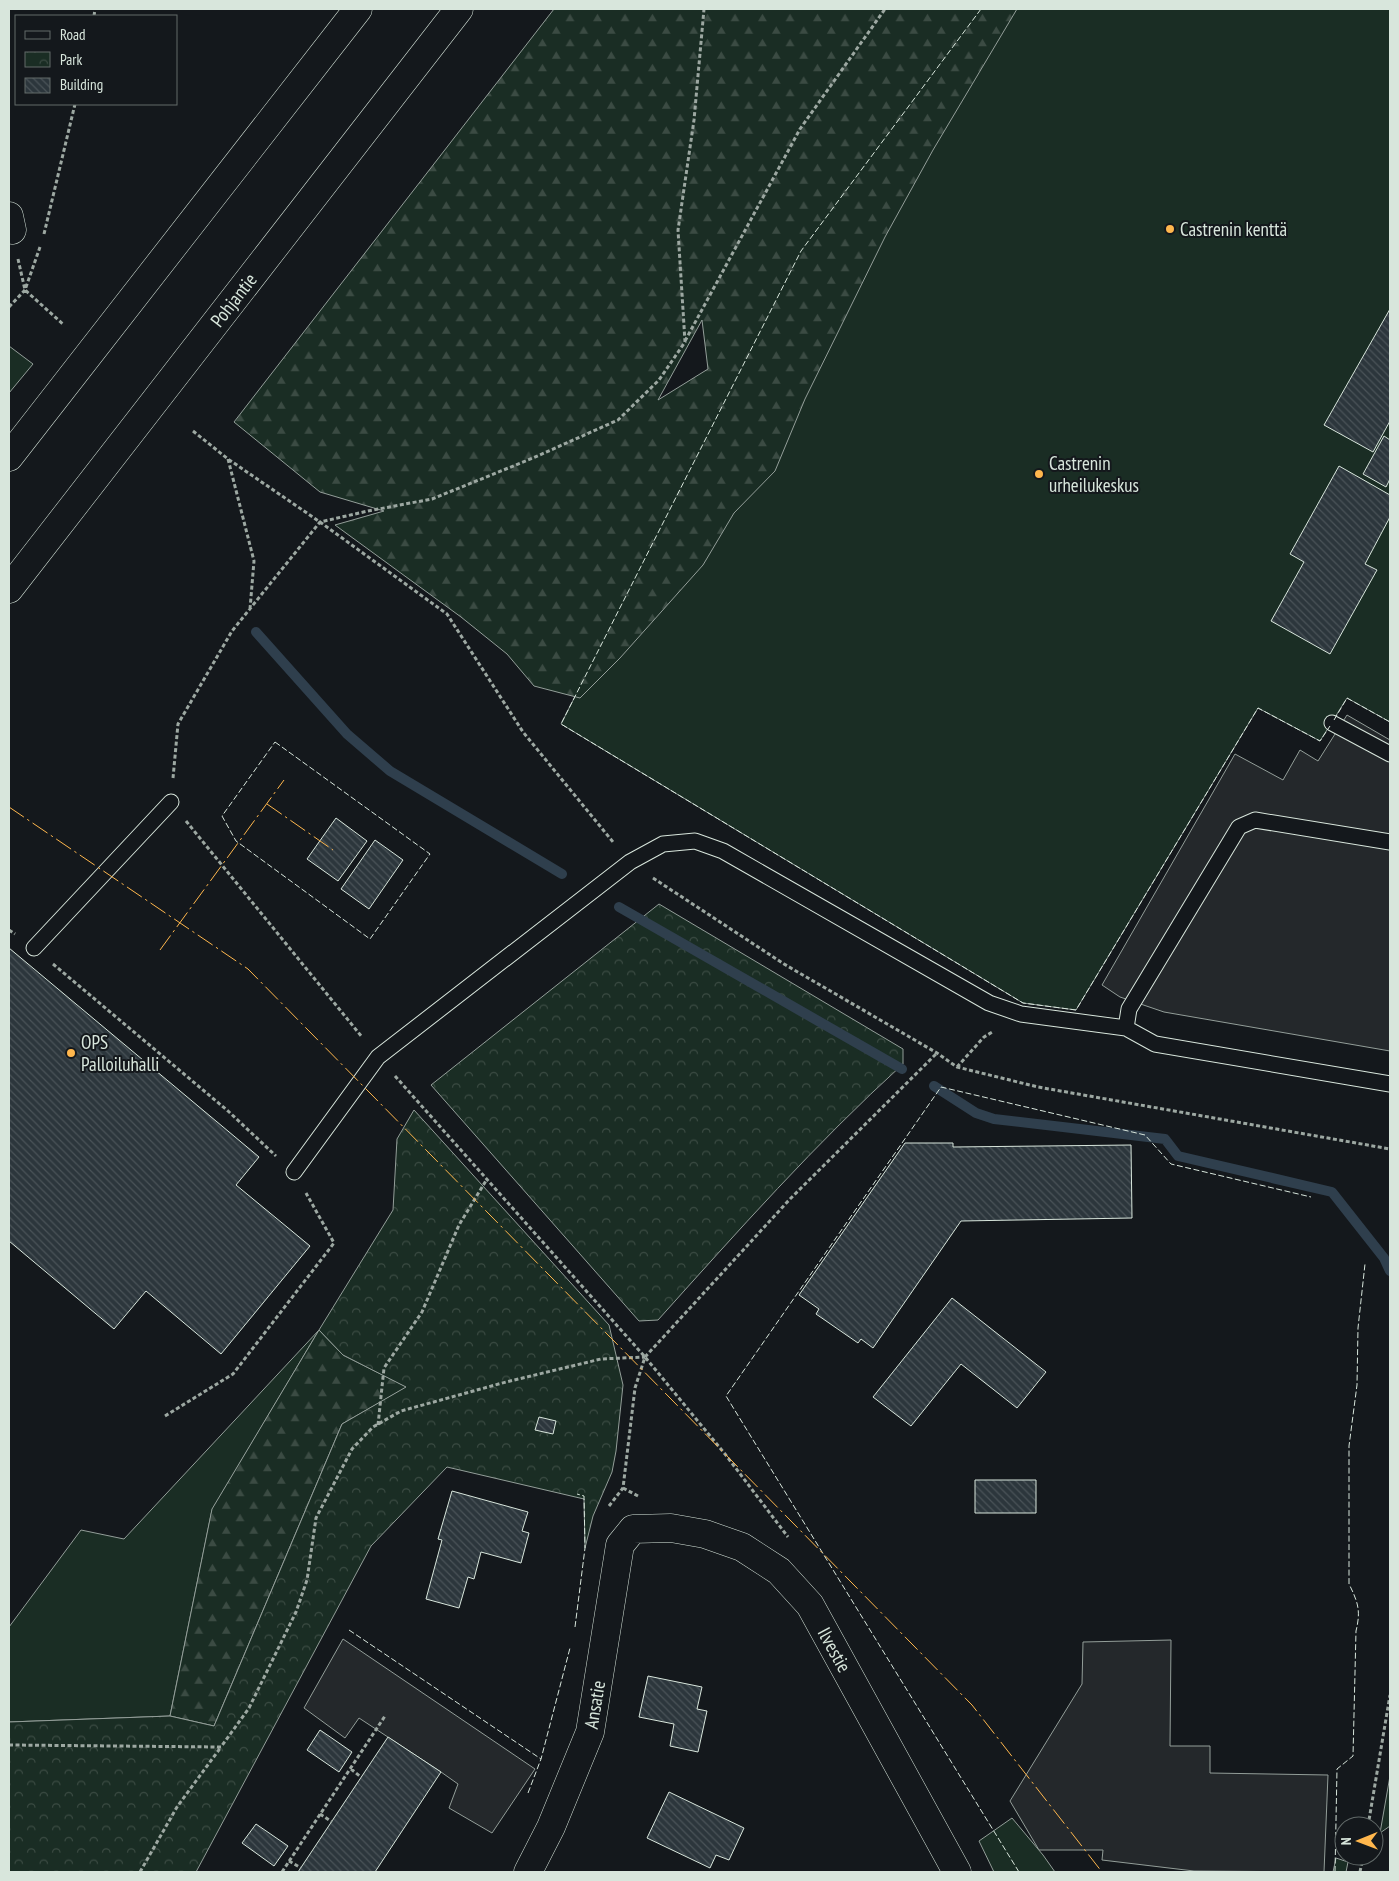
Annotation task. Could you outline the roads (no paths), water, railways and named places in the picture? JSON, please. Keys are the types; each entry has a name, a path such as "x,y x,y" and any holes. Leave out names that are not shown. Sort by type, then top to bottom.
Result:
{"main road":[{"path":"9,457 358,9"},
{"name":"Pohjantie","path":"9,589 459,9"},
{"name":"Ilvestie","path":"633,1529 671,1528 705,1534 742,1547 779,1571 810,1605 957,1872"},
{"name":"Ansatie","path":"528,1872 551,1826 590,1732 620,1545 633,1529"}],"lane":[{"path":"1332,723 1390,754"},
{"path":"34,948 170,802"},
{"path":"1126,1028 1129,1009 1239,827 1255,820 1390,842"},
{"path":"294,1172 378,1057 630,862 663,844 695,841 723,851 989,1003 1021,1014 1126,1028 1155,1044 1390,1084"}],"waterway":[{"path":"256,632 347,734 390,771 562,874"},
{"path":"619,907 902,1069"},
{"path":"934,1086 976,1113 994,1119 1165,1139 1178,1156 1332,1192 1384,1258 1390,1271"}],"place":[{"name":"Castrenin kenttä","path":"1170,229"},
{"name":"Castrenin urheilukeskus","path":"1039,474"},
{"name":"OPS Palloiluhalli","path":"71,1053"}]}
